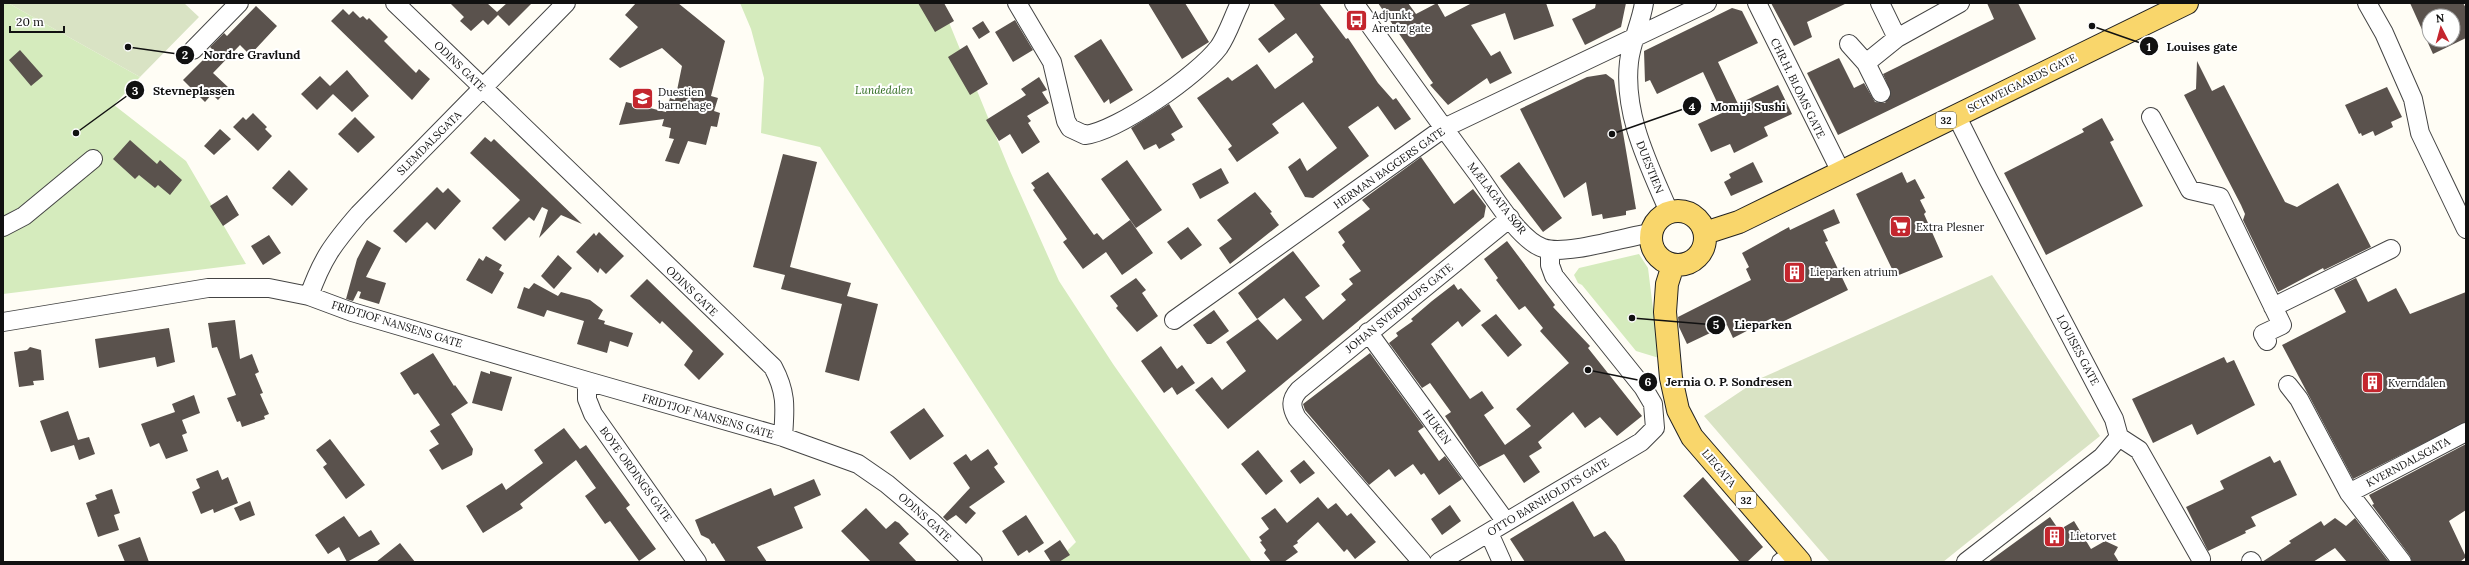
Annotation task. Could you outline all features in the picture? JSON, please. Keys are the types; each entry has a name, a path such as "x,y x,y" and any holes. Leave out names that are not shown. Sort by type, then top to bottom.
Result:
{"main road":[{"name":"SCHWEIGAARDS GATE","path":"1705,233 1739,222 2187,3"},
{"path":"1678,210 1693,215 1699,220 1705,233 1705,241 1697,257 1686,264 1673,265 1666,263 1655,254 1650,240 1650,233 1655,222 1669,212 1678,210"},
{"name":"LIEGATA","path":"1673,265 1665,301 1669,357 1676,403 1689,432 1791,560"}],"street":[{"path":"193,50 239,3"},
{"name":"ODINS GATE","path":"395,3 773,367 781,382 785,398 783,437 858,464 887,484 932,522 973,562"},
{"name":"SLEMDALSGATA","path":"309,296 317,273 332,246 359,214 566,3"},
{"path":"1017,3 1052,62 1066,121 1070,128 1076,133 1094,134 1109,128 1174,88 1202,66 1219,47 1240,3"},
{"name":"MÆLAGATA SØR","path":"1354,3 1510,218 1529,239 1550,250"},
{"name":"DUESTIEN","path":"1644,3 1634,38 1629,63 1629,95 1634,122 1642,149 1669,212"},
{"name":"HERMAN BAGGERS GATE","path":"1174,320 1444,128 1707,3"},
{"name":"CHR.H. BLOMS GATE","path":"1757,3 1841,172"},
{"path":"1880,3 1896,38"},
{"path":"1866,63 1896,38 1960,3"},
{"path":"2367,3 2384,33 2413,99 2420,133 2448,195 2465,227"},
{"path":"1849,44 1866,63 1881,93"},
{"name":"LOUISES GATE","path":"1956,115 2114,419 2119,437"},
{"path":"2151,117 2190,190 2220,197 2282,325 2264,334 2267,342"},
{"path":"3,227 24,216 93,159"},
{"name":"JOHAN SVERDRUPS GATE","path":"1422,562 1298,418 1292,410 1292,402 1300,390 1368,332 1510,218"},
{"path":"1550,250 1571,249 1650,233"},
{"path":"2273,307 2391,249"},
{"name":"OTTO BARNHOLDTS GATE","path":"1438,562 1641,442 1655,428 1654,404 1643,387 1554,276 1550,265 1550,250"},
{"name":"FRIDTJOF NANSENS GATE","path":"3,322 208,288 269,288 309,296 352,312 783,437"},
{"name":"HUKEN","path":"1368,332 1506,522"},
{"name":"BOYE ORDINGS GATE","path":"587,381 586,399 593,414 697,562"},
{"path":"2288,385 2299,399 2349,493 2402,562"},
{"name":"KVERNDALSGATA","path":"2349,493 2466,432"},
{"path":"1966,562 2102,457 2119,437 2138,450 2201,559"},
{"path":"1489,533 1502,562"}],"green space":[{"path":"3,3 8,3 140,77 114,105 186,161 246,264 3,294"},
{"path":"8,3 184,3 199,17 140,77"},
{"name":"Lundedalen","path":"740,3 941,3 1010,171 1059,281 1113,364 1252,562 1056,562 1076,542 820,147 761,133 764,78 751,29"},
{"path":"1639,254 1648,268 1659,358 1636,351 1582,285 1578,283 1574,275 1579,268"},
{"path":"1992,275 2100,436 1943,562 1830,562 1704,416 1759,379"}],"building":[{"path":"450,3 487,3 497,12 507,3 532,3 509,26 498,15 488,25 483,20 471,31 460,21 464,17"},
{"path":"636,3 678,3 725,41 711,96 718,98 714,111 720,113 717,127 711,126 706,145 688,141 679,164 665,161 674,139 669,138 671,128 662,126 664,119 619,125 626,102 666,112 670,98 675,100 682,66 662,48 620,68 609,59 638,27 625,15"},
{"path":"918,3 944,3 954,21 935,32"},
{"path":"1148,3 1185,3 1209,42 1182,59"},
{"path":"1273,3 1319,3 1346,39 1348,38 1378,83 1393,100 1396,98 1411,119 1395,130 1378,106 1348,127 1369,156 1313,198 1305,197 1288,167 1300,158 1307,171 1337,148 1303,102 1272,124 1279,133 1237,162 1228,149 1232,146 1197,98 1228,77 1232,81 1257,64 1275,89 1313,62 1312,59 1314,57 1296,33 1269,53 1258,39 1285,19"},
{"path":"1378,3 1408,3 1416,14 1437,3 1445,17 1472,3 1546,3 1554,26 1514,40 1505,13 1471,25 1491,56 1500,51 1512,73 1490,84 1487,78 1448,105 1430,85 1433,83"},
{"path":"1596,3 1626,3 1621,27 1585,45 1572,19 1595,8"},
{"path":"1771,3 1847,3 1807,22 1812,37 1794,46"},
{"path":"1987,3 2018,3 2036,39 1838,135 1807,73 1839,58 1854,88 1864,83 1875,102 1885,103 1891,93 1883,74 1994,19"},
{"path":"2410,3 2463,3 2466,8 2466,38 2461,40 2461,8 2421,8 2421,27"},
{"path":"256,6 277,26 250,55 240,45 213,73 229,88 218,100 212,94 205,102 183,80 213,50 210,47 224,33 227,36"},
{"path":"1732,8 1742,11 1758,43 1718,62 1738,104 1778,85 1792,114 1764,127 1768,136 1734,153 1730,144 1711,152 1698,124 1722,113 1703,72 1657,94 1650,80 1645,82 1644,51"},
{"path":"343,9 349,15 353,11 360,18 363,16 367,20 369,18 388,37 384,41 416,73 419,69 430,79 412,100 331,21"},
{"path":"1015,20 1033,50 1013,62 995,32"},
{"path":"983,21 990,32 979,39 972,28"},
{"path":"1101,39 1133,90 1110,104 1109,99 1104,103 1074,56"},
{"path":"967,45 988,84 970,95 948,57"},
{"path":"2430,48 2445,48 2433,54"},
{"path":"20,50 43,76 31,86 9,60"},
{"path":"2197,61 2212,91 2224,85 2285,202 2297,207 2338,183 2371,247 2324,270 2323,268 2278,292 2243,220 2245,214 2241,205 2184,95 2196,89"},
{"path":"347,70 369,96 352,112 333,94 317,110 301,94 320,76 330,86"},
{"path":"1606,74 1614,80 1636,209 1626,211 1626,215 1603,219 1602,214 1592,216 1586,182 1564,198 1520,109 1587,77"},
{"path":"1039,77 1047,90 1042,92 1049,103 1027,116 1031,121 1028,123 1040,142 1022,154 1010,134 999,141 986,120 1026,95 1021,89"},
{"path":"2387,87 2402,117 2391,122 2393,127 2375,136 2373,131 2362,136 2361,133 2359,134 2345,105"},
{"path":"1169,104 1183,127 1171,134 1175,140 1159,149 1156,144 1144,150 1131,128"},
{"path":"253,113 267,127 265,129 272,136 258,151 233,127 243,117 246,120"},
{"path":"355,117 375,137 358,153 338,134"},
{"path":"2102,118 2114,140 2110,142 2143,206 2046,255 2004,173 2084,132 2082,129"},
{"path":"220,129 231,139 214,155 204,146"},
{"path":"485,137 491,142 494,139 582,224 561,215 539,238 548,210 542,207 534,221 529,217 505,241 492,228 520,200 470,153"},
{"path":"130,140 157,164 160,160 182,180 170,195 158,185 155,188 139,175 135,179 113,159"},
{"path":"783,154 817,162 790,267 851,283 847,296 878,304 859,381 825,372 842,304 781,289 785,275 753,267"},
{"path":"1421,157 1454,204 1473,189 1486,206 1484,217 1228,429 1195,390 1212,377 1222,390 1246,371 1226,342 1258,319 1277,340 1302,320 1284,298 1257,319 1238,293 1293,251 1320,286 1305,297 1323,320 1346,300 1341,294 1353,284 1349,279 1361,271 1342,245 1345,242 1338,232 1370,209 1362,200"},
{"path":"1127,160 1162,210 1136,228 1101,179"},
{"path":"1519,162 1562,218 1543,232 1500,176"},
{"path":"1753,162 1763,182 1731,196 1724,182 1731,178 1729,174"},
{"path":"1221,168 1229,183 1200,199 1192,184"},
{"path":"289,170 308,189 292,206 272,188"},
{"path":"1048,172 1094,235 1097,233 1103,240 1130,220 1153,253 1122,275 1106,252 1083,269 1063,242 1067,239 1033,190 1035,188 1031,183"},
{"path":"1902,172 1907,183 1915,179 1925,198 1920,200 1926,212 1924,214 1943,257 1899,275 1895,268 1892,269 1856,194"},
{"path":"437,187 443,193 448,188 461,201 435,230 427,222 406,243 393,231"},
{"path":"1255,192 1272,212 1270,213 1279,225 1230,264 1219,248 1232,239 1217,220"},
{"path":"227,195 239,215 223,226 210,206"},
{"name":"Lieparken atrium","path":"1834,209 1840,223 1823,230 1828,241 1825,242 1848,290 1776,325 1772,318 1733,338 1727,325 1687,344 1679,327 1678,317 1751,280 1746,269 1749,267 1742,253 1789,227 1790,230"},
{"path":"1188,227 1202,245 1181,260 1167,242"},
{"path":"599,232 624,256 606,274 600,268 598,273 576,252 594,233 596,236"},
{"path":"269,235 281,253 263,265 251,246"},
{"path":"367,240 381,248 366,277 386,283 379,304 359,298 361,292 358,291 353,301 346,299 357,259"},
{"path":"1507,241 1555,305 1553,307 1590,346 1588,348 1642,416 1617,436 1600,417 1585,428 1573,412 1538,442 1542,448 1529,456 1540,472 1524,483 1504,454 1479,467 1445,416 1451,412 1430,383 1422,388 1389,343 1398,336 1396,333 1413,321 1411,319 1454,284 1458,290 1461,288 1481,311 1462,327 1458,321 1431,344 1470,399 1482,391 1494,408 1484,415 1505,445 1531,426 1516,409 1569,363 1540,331 1543,328 1525,306 1519,310 1496,280 1498,278 1484,259"},
{"path":"558,255 572,268 554,289 541,276"},
{"path":"486,256 502,265 499,270 504,273 492,294 466,280 479,258 483,261"},
{"path":"1136,278 1146,290 1142,293 1158,316 1137,332 1116,308 1118,306 1110,296"},
{"name":"Kverndalen","path":"2356,278 2368,302 2396,288 2410,314 2466,292 2466,422 2353,479 2282,345 2346,312 2334,289"},
{"path":"647,279 724,354 699,380 684,365 693,351 662,321 660,324 630,296"},
{"path":"534,283 558,296 561,292 590,300 603,310 598,319 605,321 604,324 633,333 628,347 610,341 607,353 577,344 584,321 547,310 544,317 517,308 524,287 529,289"},
{"path":"1214,310 1229,331 1211,344 1207,344 1193,325"},
{"path":"1496,314 1522,345 1508,357 1481,325"},
{"path":"235,320 240,359 252,354 259,372 255,374 263,393 260,394 269,414 264,416 265,419 242,427 240,421 237,422 227,398 236,395 217,347 212,348 208,323"},
{"path":"169,328 175,362 157,367 155,357 99,368 95,339"},
{"path":"1161,346 1177,369 1182,365 1195,383 1177,395 1172,387 1164,393 1141,361"},
{"path":"30,347 41,350 44,380 33,381 34,385 19,387 14,352 27,350"},
{"path":"433,353 454,386 455,385 468,403 451,414 473,449 472,455 442,470 429,450 439,444 430,431 440,425 418,393 414,395 400,373"},
{"path":"1370,353 1424,427 1418,431 1439,461 1445,456 1462,479 1439,495 1424,473 1421,475 1413,464 1395,477 1389,469 1369,485 1305,410 1303,404"},
{"path":"2224,357 2227,363 2234,360 2255,405 2197,435 2192,424 2153,443 2132,399"},
{"path":"481,371 490,374 490,371 512,377 502,411 472,403"},
{"path":"194,395 200,413 182,420 187,433 182,435 188,451 166,459 159,443 150,447 141,424 175,412 172,404"},
{"path":"924,408 944,436 910,460 890,432"},
{"path":"68,411 78,440 89,437 95,454 79,460 74,445 51,452 40,421"},
{"path":"564,428 580,449 586,445 630,505 626,508 656,549 639,561 610,521 605,524 585,496 596,488 576,460 520,504 523,508 483,533 466,506 502,483 506,490 543,463 534,450"},
{"path":"330,439 365,485 346,499 323,467 327,464 316,450"},
{"path":"2466,444 2466,510 2449,521 2466,557 2460,562 2412,562 2410,556 2372,505 2374,504 2369,495"},
{"path":"988,449 998,464 994,467 1005,482 969,507 976,513 966,524 956,515 947,521 943,517 970,488 953,463 966,454 971,461"},
{"path":"1258,450 1283,481 1266,495 1241,464"},
{"path":"2270,456 2274,463 2280,460 2297,495 2251,517 2256,526 2245,531 2246,533 2208,551 2186,507 2224,489 2220,481"},
{"path":"1304,460 1315,473 1300,484 1290,471"},
{"path":"218,470 222,480 228,477 238,503 214,513 213,509 201,514 192,492 200,488 196,479"},
{"path":"1703,477 1763,547 1747,562 1740,562 1683,496"},
{"path":"814,479 821,495 794,507 803,528 757,547 767,562 726,562 714,543 712,544 709,539 701,535 695,520 771,488 774,496"},
{"path":"112,489 120,513 114,515 119,530 98,537 86,503 97,499 95,495"},
{"path":"1318,497 1328,509 1336,503 1347,516 1351,513 1376,542 1355,559 1347,549 1344,552 1318,522 1297,541 1298,543 1293,546 1298,552 1284,562 1271,562 1264,553 1266,550 1260,542 1262,541 1259,537 1269,529 1261,518 1275,508 1287,523"},
{"path":"250,501 255,515 240,521 234,508"},
{"path":"1573,501 1594,537 1605,531 1616,545 1626,562 1525,562 1510,539"},
{"path":"1450,505 1461,521 1442,535 1431,519"},
{"path":"866,508 886,529 895,521 899,523 909,534 899,543 917,562 871,562 841,531"},
{"path":"1026,515 1044,543 1029,553 1027,550 1018,556 1002,531"},
{"path":"344,516 359,537 371,530 380,544 347,562 339,547 328,554 315,535"},
{"name":"Lietorvet","path":"2050,517 2059,530 2074,521 2091,549 2105,541 2118,547 2114,554 2119,562 1988,562"},
{"path":"2335,518 2346,526 2355,518 2389,562 2347,562 2335,548 2313,562 2262,562 2291,543 2289,541 2321,521 2324,526"},
{"path":"140,537 149,562 125,562 118,545"},
{"path":"1060,540 1070,555 1059,562 1051,562 1044,551"},
{"path":"400,543 415,562 376,562"}],"place":[{"name":"Adjunkt Arentz gate","path":"1356,21"},
{"name":"Louises gate","path":"2092,26"},
{"name":"Nordre Gravlund","path":"128,47"},
{"name":"Duestien barnehage","path":"642,98"},
{"name":"Stevneplassen","path":"76,133"},
{"name":"Momiji Sushi","path":"1612,134"},
{"name":"Extra Plesner","path":"1901,227"},
{"name":"Lieparken atrium","path":"1794,272"},
{"name":"Lieparken","path":"1632,318"},
{"name":"Jernia O. P. Sondresen","path":"1588,370"},
{"name":"Kverndalen","path":"2373,383"},
{"name":"Lietorvet","path":"2054,536"}]}
